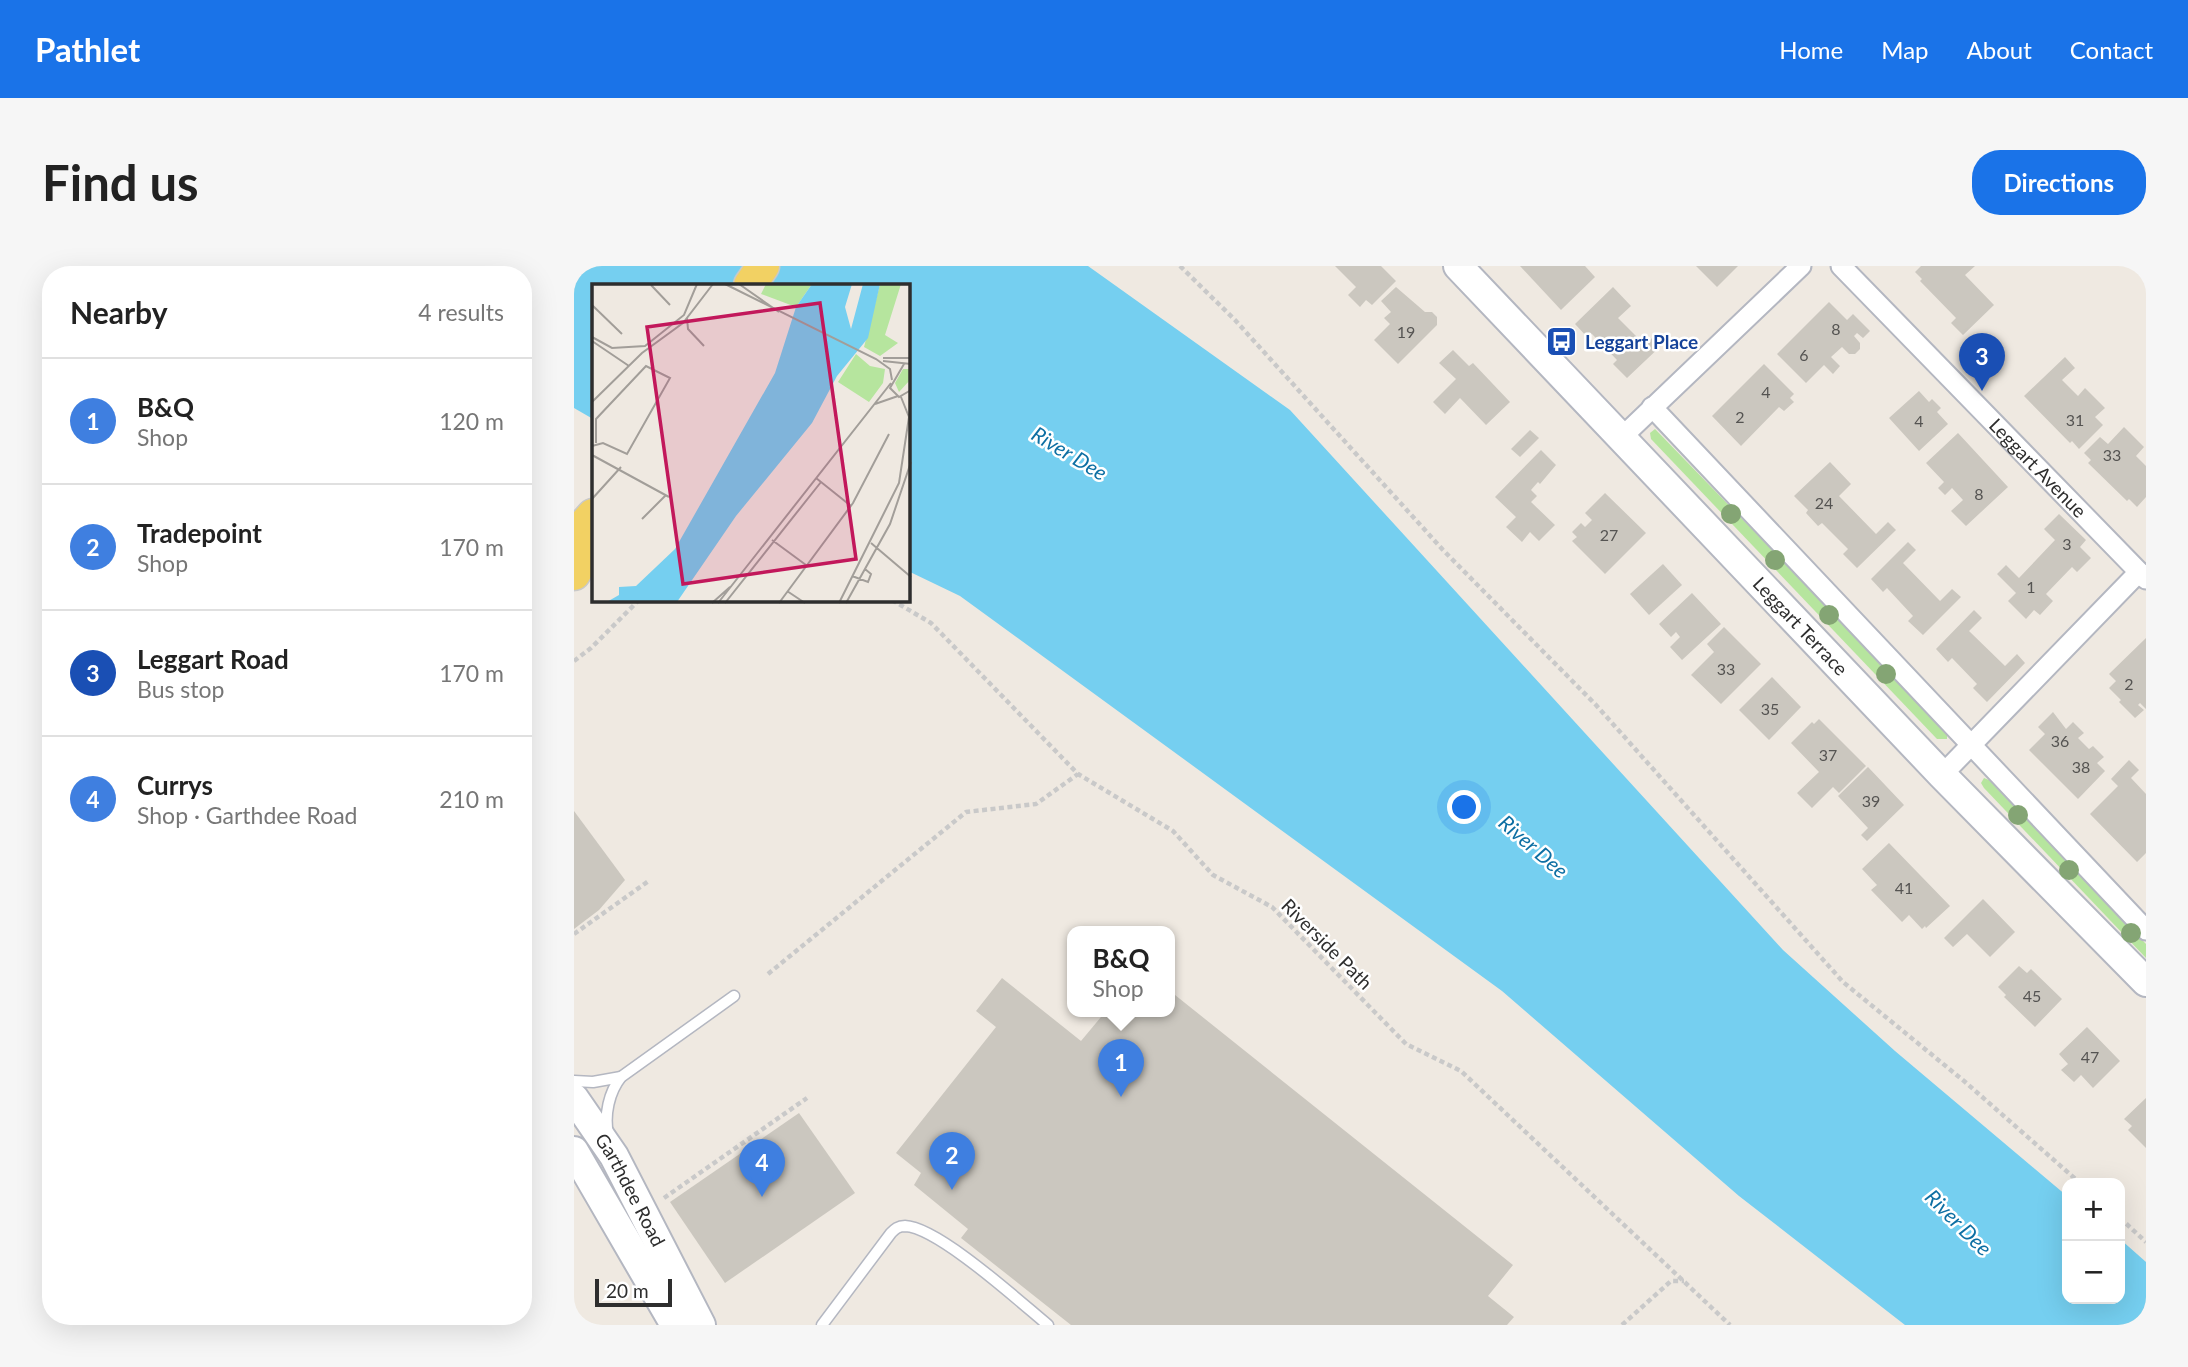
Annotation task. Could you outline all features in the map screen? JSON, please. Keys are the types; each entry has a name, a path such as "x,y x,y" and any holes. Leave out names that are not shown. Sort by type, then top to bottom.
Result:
{"main road":[{"path":"751,284 763,266"},
{"name":"Leggart Terrace","path":"1458,266 1942,775 2146,982"},
{"path":"574,536 592,516"},
{"path":"574,573 592,546"},
{"name":"Garthdee Road","path":"574,1098 614,1156 701,1325"},
{"name":"Garthdee Road","path":"574,1151 675,1325"}],"street":[{"path":"1621,438 1801,266"},
{"name":"Leggart Avenue","path":"1842,266 2143,576"},
{"path":"1652,407 2146,930"},
{"path":"1942,775 2143,576"}],"lane":[{"path":"614,1156 607,1127 607,1111 611,1094 621,1077 734,996"},
{"path":"574,1081 593,1082 621,1077"},
{"path":"822,1325 891,1233 898,1227 906,1226 941,1242 1048,1325"}],"path":[{"path":"1180,266 1235,320 1443,550 1596,705 1843,982 1964,1081 2074,1178"},
{"path":"574,661 591,648 637,602"},
{"name":"Riverside Path","path":"895,602 931,623 1078,774 1173,831 1213,875 1272,907 1406,1045 1461,1071 1730,1325"},
{"path":"768,974 966,811 1036,804 1078,774"},
{"path":"574,934 650,880"},
{"path":"658,1203 807,1098"},
{"path":"699,1174 703,1180"},
{"path":"2125,1223 2146,1242"},
{"path":"1622,1325 1671,1281 1685,1280"}],"green space":[{"path":"1655,429 1944,727 1947,739 1937,739 1651,439 1650,433"},
{"path":"1984,778 1989,780 2146,944 2146,958 1984,788 1981,783"}],"water":[{"name":"River Dee","path":"574,266 1088,266 1290,410 1783,950 1895,1051 2062,1192 2062,1304 2125,1304 2125,1243 2146,1262 2146,1325 1905,1325 1739,1196 1502,991 960,596 910,572 910,284 592,284 592,418 574,408"}],"building":[{"path":"1335,266 1381,266 1396,281 1372,305 1366,300 1360,307 1348,295 1356,287"},
{"path":"1520,266 1585,266 1595,277 1561,310"},
{"path":"1696,266 1738,266 1717,287"},
{"path":"1921,266 1975,266 1965,275 1994,305 1963,335 1951,323 1956,318 1920,281 1922,279 1915,272"},
{"path":"1396,287 1425,312 1432,312 1437,317 1437,325 1398,364 1374,340 1390,324 1384,318 1391,312 1381,301"},
{"path":"1613,287 1631,306 1618,318 1645,345 1657,333 1665,342 1627,378 1613,364 1617,360 1592,334 1588,338 1575,324"},
{"path":"1829,302 1847,320 1853,314 1870,331 1863,338 1857,333 1854,336 1860,343 1860,349 1855,354 1849,354 1842,347 1831,357 1840,366 1833,374 1824,365 1806,383 1777,354"},
{"path":"1453,350 1469,366 1473,363 1510,402 1486,425 1460,398 1445,414 1433,402 1456,379 1439,363"},
{"path":"2065,357 2075,368 2062,380 2078,396 2085,388 2105,408 2095,417 2103,425 2079,449 2024,396"},
{"path":"1764,364 1794,394 1790,398 1794,402 1784,411 1779,407 1741,446 1712,416"},
{"path":"1919,391 1929,402 1932,399 1941,408 1937,412 1948,424 1919,451 1889,418"},
{"path":"2124,427 2144,447 2136,456 2146,466 2146,497 2137,507 2129,499 2127,501 2088,463 2091,460 2084,453 2100,437 2108,444"},
{"path":"1530,430 1539,438 1520,457 1511,449"},
{"path":"1958,433 2008,487 1966,526 1951,511 1963,500 1952,488 1945,495 1938,488 1944,482 1926,463"},
{"path":"1541,450 1556,465 1540,484 1538,482 1531,490 1537,496 1531,502 1555,525 1539,541 1530,532 1522,542 1506,527 1516,517 1495,497"},
{"path":"1830,462 1851,484 1839,496 1876,534 1888,522 1896,530 1857,568 1843,554 1848,549 1822,523 1818,526 1806,513 1808,510 1794,496"},
{"path":"1605,493 1646,533 1605,574 1572,541 1577,537 1572,532 1581,523 1585,527 1592,520 1585,513"},
{"path":"2059,514 2086,540 2080,547 2091,558 2077,572 2072,567 2046,594 2053,601 2040,615 2034,610 2026,619 2008,601 2016,593 1997,574 2006,565 2019,578 2055,540 2044,529"},
{"path":"1908,542 1916,550 1903,563 1940,601 1952,589 1961,597 1923,635 1908,621 1913,616 1887,588 1883,592 1871,579"},
{"path":"1663,564 1682,585 1649,615 1630,594"},
{"path":"1692,593 1721,624 1682,660 1670,647 1680,637 1676,632 1671,637 1659,624"},
{"path":"1974,610 1982,618 1969,631 2005,666 2017,654 2025,663 1987,702 1973,688 1977,684 1952,658 1948,662 1936,649"},
{"path":"1724,627 1761,664 1721,704 1691,675 1714,652 1707,644"},
{"path":"2146,638 2146,709 2140,703 2138,705 2144,710 2135,718 2109,688 2116,681 2109,674"},
{"path":"1772,677 1801,707 1769,740 1739,710"},
{"path":"2053,712 2066,729 2073,722 2084,733 2078,738 2089,749 2093,746 2104,757 2097,763 2105,771 2078,799 2029,750 2045,734 2038,727"},
{"path":"1819,719 1866,766 1839,793 1833,787 1812,808 1797,793 1819,772 1791,743 1812,722 1814,724"},
{"path":"2129,760 2139,770 2131,778 2146,794 2146,853 2137,862 2090,814 2118,786 2111,779"},
{"path":"1868,767 1904,805 1867,841 1861,835 1868,828 1838,796"},
{"path":"574,811 625,880 599,910 574,929"},
{"path":"1889,843 1950,906 1926,928 1925,926 1922,929 1909,915 1902,922 1871,890 1877,885 1862,869"},
{"path":"1983,899 2015,932 1990,957 1967,934 1953,947 1944,938"},
{"path":"2019,966 2027,973 2031,969 2062,999 2035,1027 2004,997 2006,995 1998,987"},
{"path":"1002,978 1081,1041 1101,1017 1175,1017 1175,995 1513,1265 1488,1296 1514,1317 1507,1325 1071,1325 961,1238 968,1229 914,1185 921,1173 896,1153 996,1027 976,1011"},
{"path":"2087,1027 2120,1061 2093,1088 2081,1075 2074,1082 2061,1070 2068,1064 2059,1054"},
{"path":"2146,1098 2146,1148 2128,1130 2132,1126 2124,1119"},
{"path":"799,1113 855,1193 725,1283 670,1202"}],"place":[{"name":"Leggart Place","path":"1562,342"},
{"name":"Leggart Road","path":"1982,391"},
{"name":"B&Q","path":"1121,1097"},
{"name":"Tradepoint","path":"952,1190"},
{"name":"Currys","path":"762,1197"}]}
